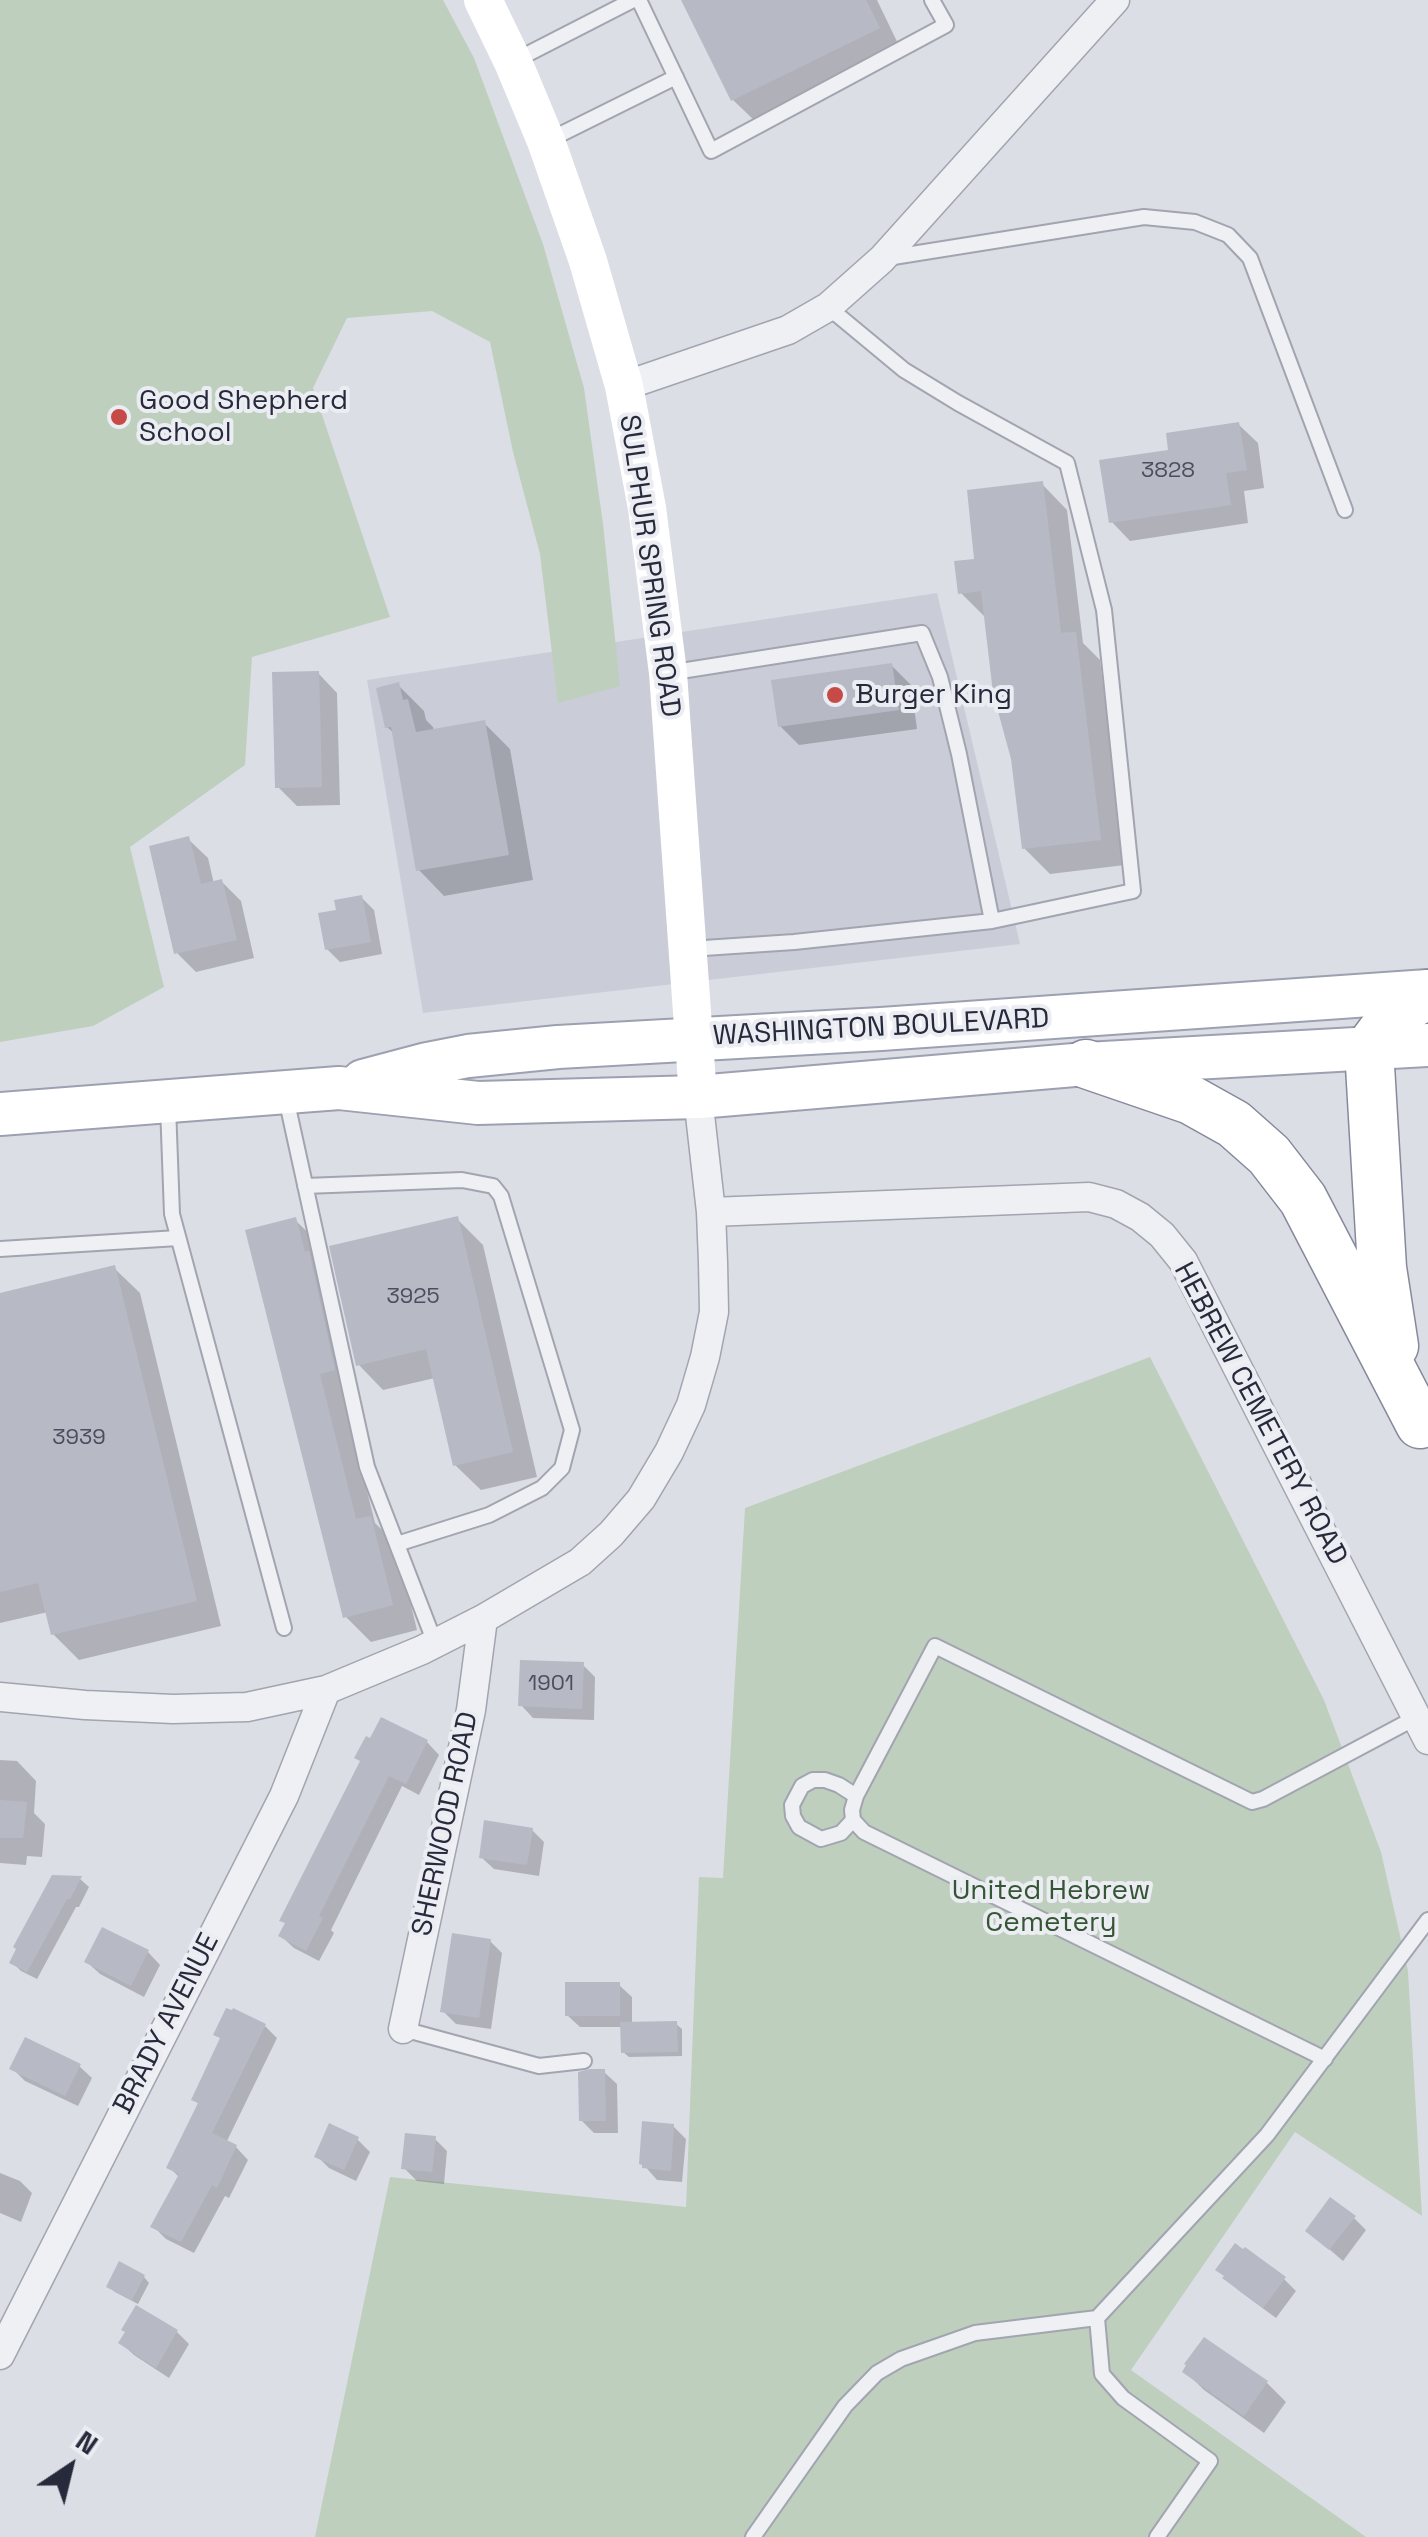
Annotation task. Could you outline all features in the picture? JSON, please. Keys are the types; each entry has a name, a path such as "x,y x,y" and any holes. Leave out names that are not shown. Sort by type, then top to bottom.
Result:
{"highway":[{"path":"1424,1431 1389,1323 1369,1050 1386,1026 1428,992"},
{"path":"1086,1064 1191,1100 1234,1124 1269,1155 1302,1199 1424,1431"}],"main road":[{"name":"SULPHUR SPRING ROAD","path":"483,0 546,141 588,260 624,386 647,508 668,673 698,1097"},
{"name":"WASHINGTON BOULEVARD","path":"339,1088 468,1056 558,1047 1428,992"},
{"name":"WASHINGTON BOULEVARD","path":"0,1114 339,1088 478,1103 698,1097 1086,1064 1428,1044"}],"street":[{"path":"624,386 788,330 828,307 882,259 1111,1"},
{"path":"0,1697 173,1709 247,1707 326,1690 435,1643 580,1562 612,1534 641,1499 691,1405 705,1357 714,1312 711,1212 698,1097"},
{"name":"HEBREW CEMETERY ROAD","path":"711,1212 1090,1198 1116,1204 1140,1217 1162,1235 1183,1262 1422,1729"},
{"name":"SHERWOOD ROAD","path":"403,2029 471,1710 483,1618"},
{"name":"BRADY AVENUE","path":"0,2355 284,1796 326,1690"}],"lane":[{"path":"513,62 636,0 710,151 946,26 932,0"},
{"path":"546,141 676,77"},
{"path":"882,259 1144,218 1195,222 1228,235 1250,258 1345,510"},
{"path":"688,949 992,921 1133,891 1104,610 1067,464 904,370 828,307"},
{"path":"668,673 922,633 940,677 959,754 992,921"},
{"path":"284,1092 367,1467 435,1643"},
{"path":"168,1100 172,1214 284,1628"},
{"path":"305,1186 462,1180 493,1186 501,1196 572,1430 562,1468 542,1488 489,1515 397,1544"},
{"path":"0,1249 178,1238"},
{"path":"1325,2059 864,1832 853,1820 856,1796 935,1646 1252,1802 1422,1729"},
{"path":"853,1820 841,1833 821,1839 799,1827 792,1805 802,1786 813,1780 839,1785 856,1796"},
{"path":"753,2537 845,2406 877,2373 975,2333 1098,2318 1267,2135 1428,1920"},
{"path":"403,2029 539,2066 584,2061"},
{"path":"1098,2318 1102,2374 1123,2398 1210,2461 1157,2537"}],"shaded area":[{"path":"937,593 1020,944 423,1013 367,680"}],"green space":[{"path":"0,0 443,0 474,58 543,244 584,388 620,686 558,703 540,554 490,342 432,311 347,318 313,388 390,617 252,657 245,765 130,847 164,987 93,1026 0,1042"},
{"name":"United Hebrew Cemetery","path":"1150,1357 1324,1700 1381,1852 1408,1971 1422,2216 1295,2132 1131,2370 1366,2537 315,2537 390,2177 686,2207 699,1877 723,1878 745,1508"}],"building":[{"path":"681,0 866,0 880,28 731,101"},
{"path":"1239,422 1247,470 1226,473 1231,505 1109,523 1099,460 1168,450 1166,433"},
{"path":"1043,481 1061,633 1076,632 1101,840 1022,849 1011,759 993,693 981,591 958,594 954,561 974,559 967,490"},
{"name":"Burger King","path":"892,663 899,710 778,727 771,680"},
{"path":"319,671 322,787 275,788 272,672"},
{"path":"399,682 403,700 408,699 416,732 485,720 509,855 416,871 391,727 385,728 376,688"},
{"path":"189,836 201,884 222,879 237,940 174,954 149,846"},
{"path":"362,895 371,942 325,950 318,913 336,910 334,900"},
{"path":"458,1216 513,1452 453,1466 426,1349 356,1366 329,1246"},
{"path":"296,1217 305,1252 309,1251 335,1370 320,1374 356,1519 371,1516 393,1605 343,1618 245,1230"},
{"path":"115,1265 197,1601 51,1635 38,1583 0,1592 0,1293"},
{"path":"520,1660 584,1662 582,1709 518,1706"},
{"path":"381,1717 428,1740 406,1784 389,1776 319,1916 323,1918 306,1951 278,1936 285,1923 279,1921 360,1761 354,1758"},
{"path":"0,1800 27,1802 23,1838 0,1838"},
{"path":"484,1820 533,1828 527,1865 479,1858"},
{"path":"52,1875 82,1876 27,1972 9,1963 16,1949 13,1947"},
{"path":"102,1927 149,1950 131,1986 84,1962"},
{"path":"452,1933 491,1939 479,2018 440,2012"},
{"path":"565,1982 620,1982 620,2016 565,2016"},
{"path":"226,2008 266,2024 212,2133 237,2145 217,2188 212,2185 181,2242 150,2227 179,2174 166,2168 198,2103 191,2100 220,2038 213,2035"},
{"path":"677,2021 678,2052 621,2053 620,2022"},
{"path":"25,2037 81,2064 65,2096 9,2069"},
{"path":"605,2069 606,2121 579,2121 578,2072"},
{"path":"642,2121 674,2124 671,2171 642,2168 639,2164"},
{"path":"329,2123 359,2137 344,2170 314,2157"},
{"path":"405,2133 436,2136 432,2172 401,2169"},
{"path":"1330,2197 1356,2216 1329,2250 1305,2231"},
{"path":"1235,2243 1286,2277 1263,2308 1215,2270"},
{"path":"119,2261 145,2275 132,2300 106,2287"},
{"path":"136,2305 178,2330 156,2368 118,2343"},
{"path":"1204,2337 1268,2381 1244,2416 1182,2372"}],"place":[{"name":"Good Shepherd School","path":"119,417"},
{"name":"Burger King","path":"835,695"}]}
